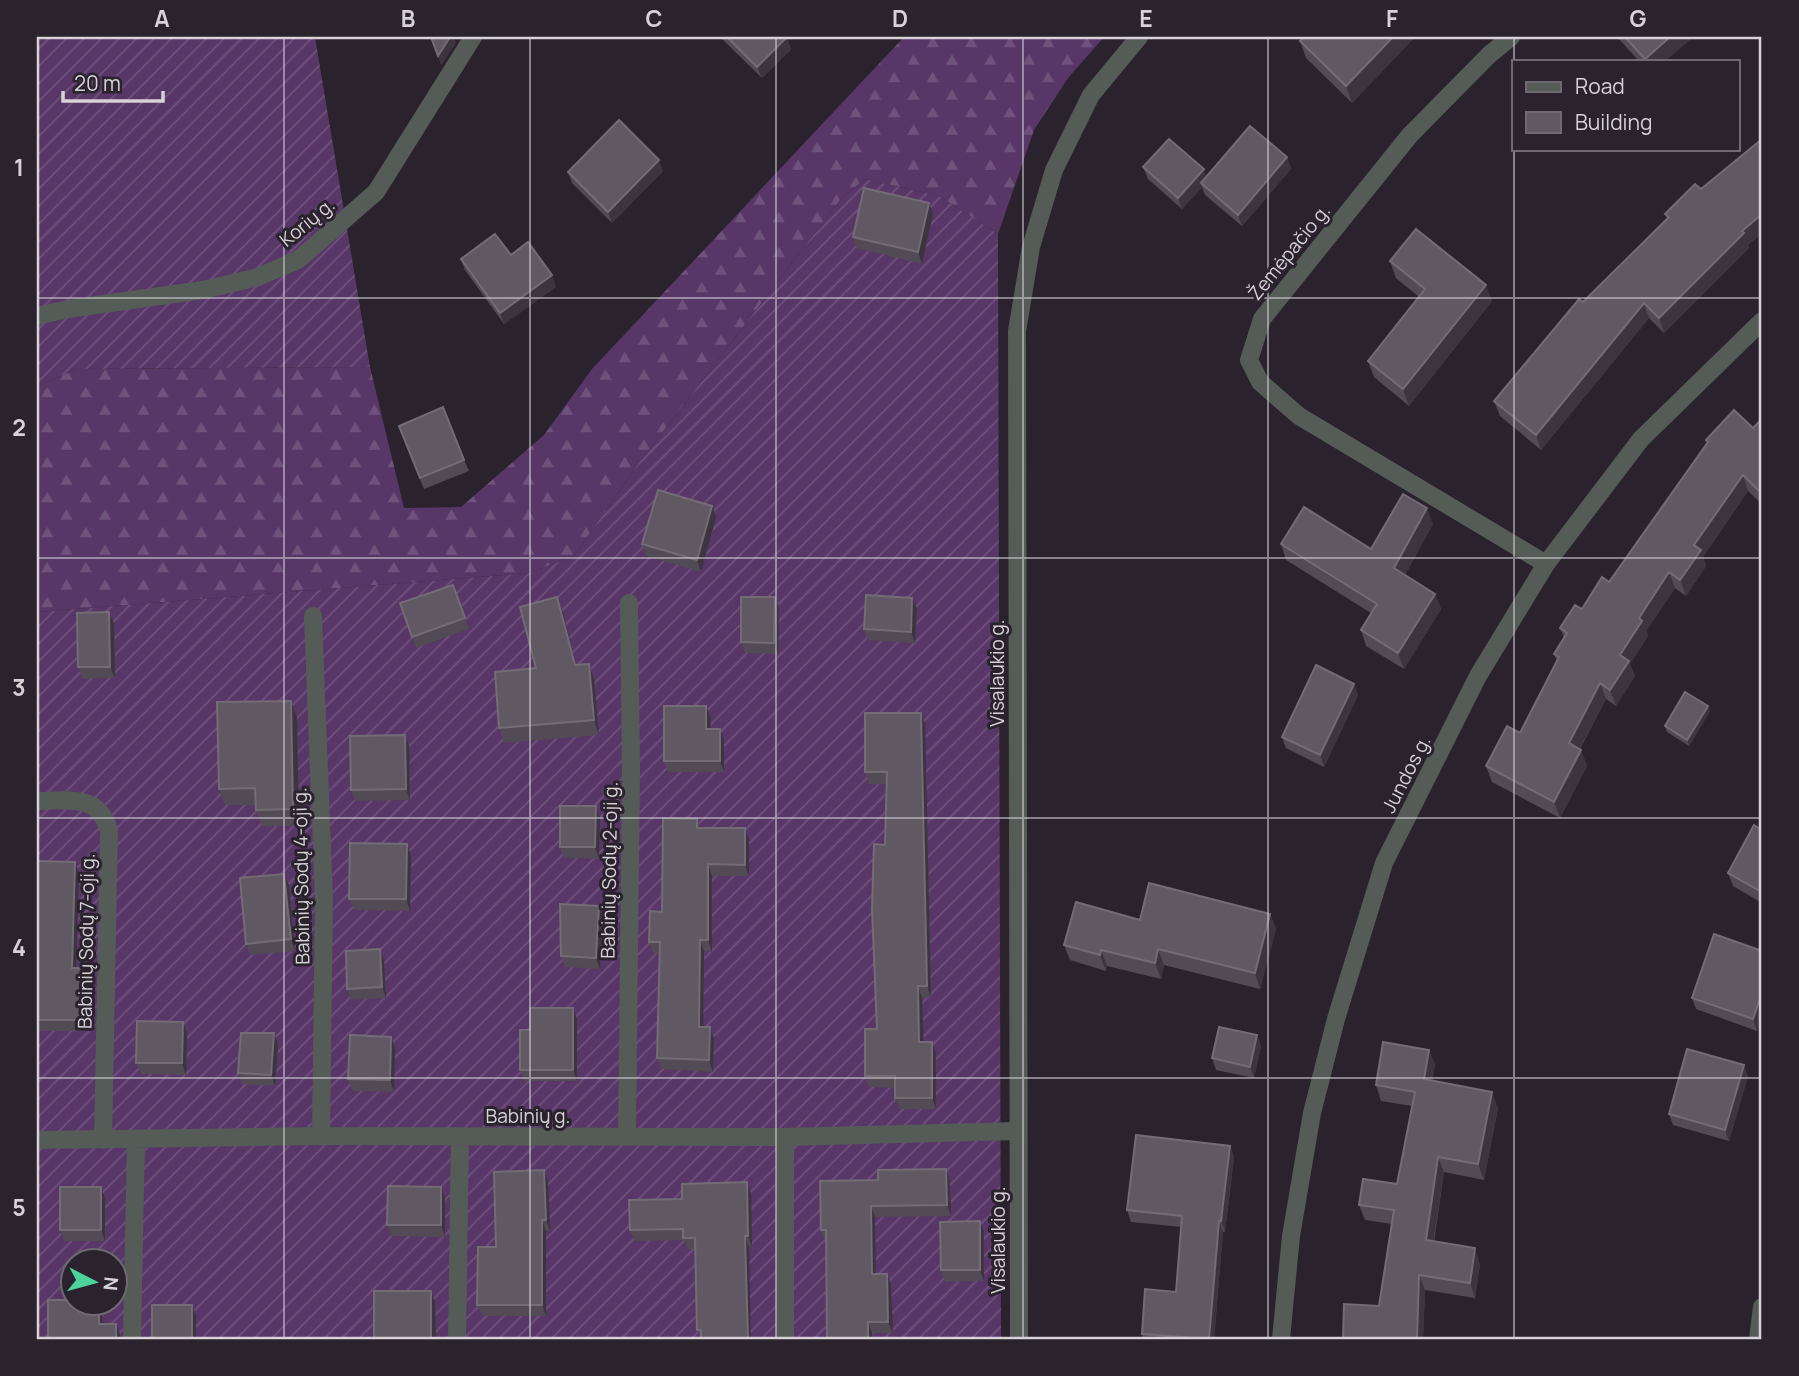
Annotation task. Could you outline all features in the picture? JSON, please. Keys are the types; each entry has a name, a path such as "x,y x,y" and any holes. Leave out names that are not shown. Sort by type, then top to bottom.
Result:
{"street":[{"name":"Korių g.","path":"37,316 203,289 258,277 298,260 376,192 473,37"},
{"name":"Visalaukio g.","path":"1019,1339 1017,331 1031,247 1055,170 1091,95 1139,37"},
{"name":"Žemėpačio g.","path":"1511,37 1480,64 1401,146 1262,319 1249,360 1261,382 1299,416 1546,564"},
{"name":"Jundos g.","path":"1281,1339 1291,1236 1312,1113 1336,1019 1384,863 1478,676 1546,564 1641,439 1762,321"},
{"name":"Babinių Sodų 2-oji g.","path":"627,1137 631,768 629,603"},
{"name":"Babinių Sodų 4-oji g.","path":"313,616 324,900 321,1136"},
{"name":"Babinių Sodų 7-oji g.","path":"37,802 90,803 105,819 108,831 103,1140"},
{"name":"Babinių g.","path":"37,1140 321,1136 785,1137 1018,1131"},
{"path":"457,1339 460,1137"},
{"path":"785,1137 785,1339"},
{"path":"132,1339 136,1140"},
{"path":"1758,1339 1762,1307"}],"green space":[{"path":"37,37 315,37 370,367 76,369 37,386"},
{"path":"904,37 1104,37 1068,78 1034,130 998,234 939,196 865,179 841,199 636,467 574,556 529,573 37,612 37,386 76,369 370,367 404,508 461,507 544,435 592,369"},
{"path":"865,179 939,196 998,234 1001,1339 37,1339 37,612 529,573 574,556 636,467 841,199"}],"building":[{"path":"431,37 450,37 438,56"},
{"path":"727,37 787,37 757,67"},
{"path":"1304,37 1393,37 1346,86 1300,41"},
{"path":"1625,37 1670,37 1645,59"},
{"path":"619,120 659,160 608,212 568,172"},
{"path":"1250,126 1287,157 1238,215 1201,183"},
{"path":"1169,139 1204,169 1178,198 1143,167"},
{"path":"1762,139 1762,214 1742,231 1744,233 1659,318 1644,303 1536,435 1494,401 1579,299 1583,302 1669,217 1665,214 1695,184 1701,189"},
{"path":"864,188 929,203 918,252 853,237"},
{"path":"1416,229 1486,285 1403,389 1368,361 1425,289 1390,261"},
{"path":"495,234 511,255 528,242 552,275 500,313 461,259"},
{"path":"443,407 464,460 420,478 399,426"},
{"path":"1734,410 1753,428 1762,419 1762,494 1743,475 1694,545 1701,550 1680,580 1669,572 1639,618 1642,621 1620,655 1629,661 1610,690 1600,683 1569,743 1581,750 1554,802 1486,766 1507,726 1520,733 1559,657 1554,654 1567,633 1560,628 1575,605 1582,609 1602,577 1609,582 1708,442 1706,440"},
{"path":"658,490 712,506 697,560 642,544"},
{"path":"1403,494 1427,508 1394,568 1435,594 1398,653 1361,630 1377,604 1281,544 1304,507 1371,549"},
{"path":"453,585 465,618 412,637 400,603"},
{"path":"866,595 912,598 911,632 864,629"},
{"path":"557,597 575,665 589,664 594,720 499,728 495,672 536,668 520,607"},
{"path":"741,597 775,597 774,643 741,642"},
{"path":"109,612 110,667 78,667 77,613"},
{"path":"1316,665 1354,684 1320,755 1282,737"},
{"path":"1685,692 1708,706 1687,740 1665,726"},
{"path":"291,701 293,809 256,810 255,788 219,789 217,702"},
{"path":"664,706 706,706 706,729 720,729 720,761 664,761"},
{"path":"865,713 921,713 927,986 918,986 919,1042 932,1042 932,1098 895,1098 895,1076 865,1076 865,1029 877,1029 872,909 874,844 885,845 887,772 865,772"},
{"path":"405,735 406,789 351,790 350,736"},
{"path":"560,806 596,806 595,847 560,847"},
{"path":"663,818 697,819 697,828 745,828 745,865 708,864 708,940 700,940 699,1027 710,1027 709,1060 657,1058 660,942 649,942 650,911 662,912"},
{"path":"1754,825 1762,830 1762,892 1728,873"},
{"path":"350,843 407,844 406,899 349,899"},
{"path":"37,861 75,862 72,968 87,968 87,1020 37,1020"},
{"path":"284,874 291,939 246,944 240,878"},
{"path":"1149,883 1270,914 1255,973 1158,949 1155,963 1101,950 1100,955 1064,945 1076,902 1140,920"},
{"path":"560,904 599,906 596,958 561,956"},
{"path":"1714,934 1762,951 1762,993 1753,1019 1692,998"},
{"path":"380,949 382,987 347,989 346,951"},
{"path":"530,1008 573,1008 573,1070 520,1070 520,1030 530,1030"},
{"path":"137,1021 183,1022 182,1063 136,1063"},
{"path":"1219,1027 1257,1035 1250,1067 1212,1058"},
{"path":"241,1033 274,1033 271,1075 238,1073"},
{"path":"350,1035 391,1037 390,1080 348,1079"},
{"path":"1383,1042 1429,1050 1424,1079 1492,1092 1478,1164 1438,1157 1426,1240 1475,1248 1470,1283 1419,1275 1417,1339 1343,1339 1344,1304 1379,1306 1394,1210 1359,1205 1363,1179 1397,1184 1415,1092 1376,1085"},
{"path":"1687,1049 1744,1065 1725,1130 1669,1114"},
{"path":"1136,1135 1230,1146 1219,1221 1209,1339 1142,1334 1145,1289 1176,1292 1182,1216 1127,1210"},
{"path":"946,1169 947,1205 871,1206 872,1274 887,1274 888,1322 868,1322 868,1339 827,1339 826,1230 821,1230 820,1181 878,1180 878,1170"},
{"path":"544,1170 546,1220 542,1220 542,1305 477,1305 478,1247 496,1247 494,1172"},
{"path":"747,1182 748,1236 745,1236 748,1339 701,1339 701,1330 697,1330 695,1238 683,1238 683,1229 630,1230 629,1200 682,1199 682,1184"},
{"path":"388,1186 441,1187 441,1225 387,1225"},
{"path":"60,1187 101,1187 101,1230 60,1230"},
{"path":"980,1221 980,1270 941,1270 940,1222"},
{"path":"374,1291 431,1291 431,1339 374,1339"},
{"path":"48,1300 60,1300 60,1316 99,1316 99,1324 116,1324 116,1339 48,1339"},
{"path":"152,1305 192,1305 192,1339 152,1339"}]}
